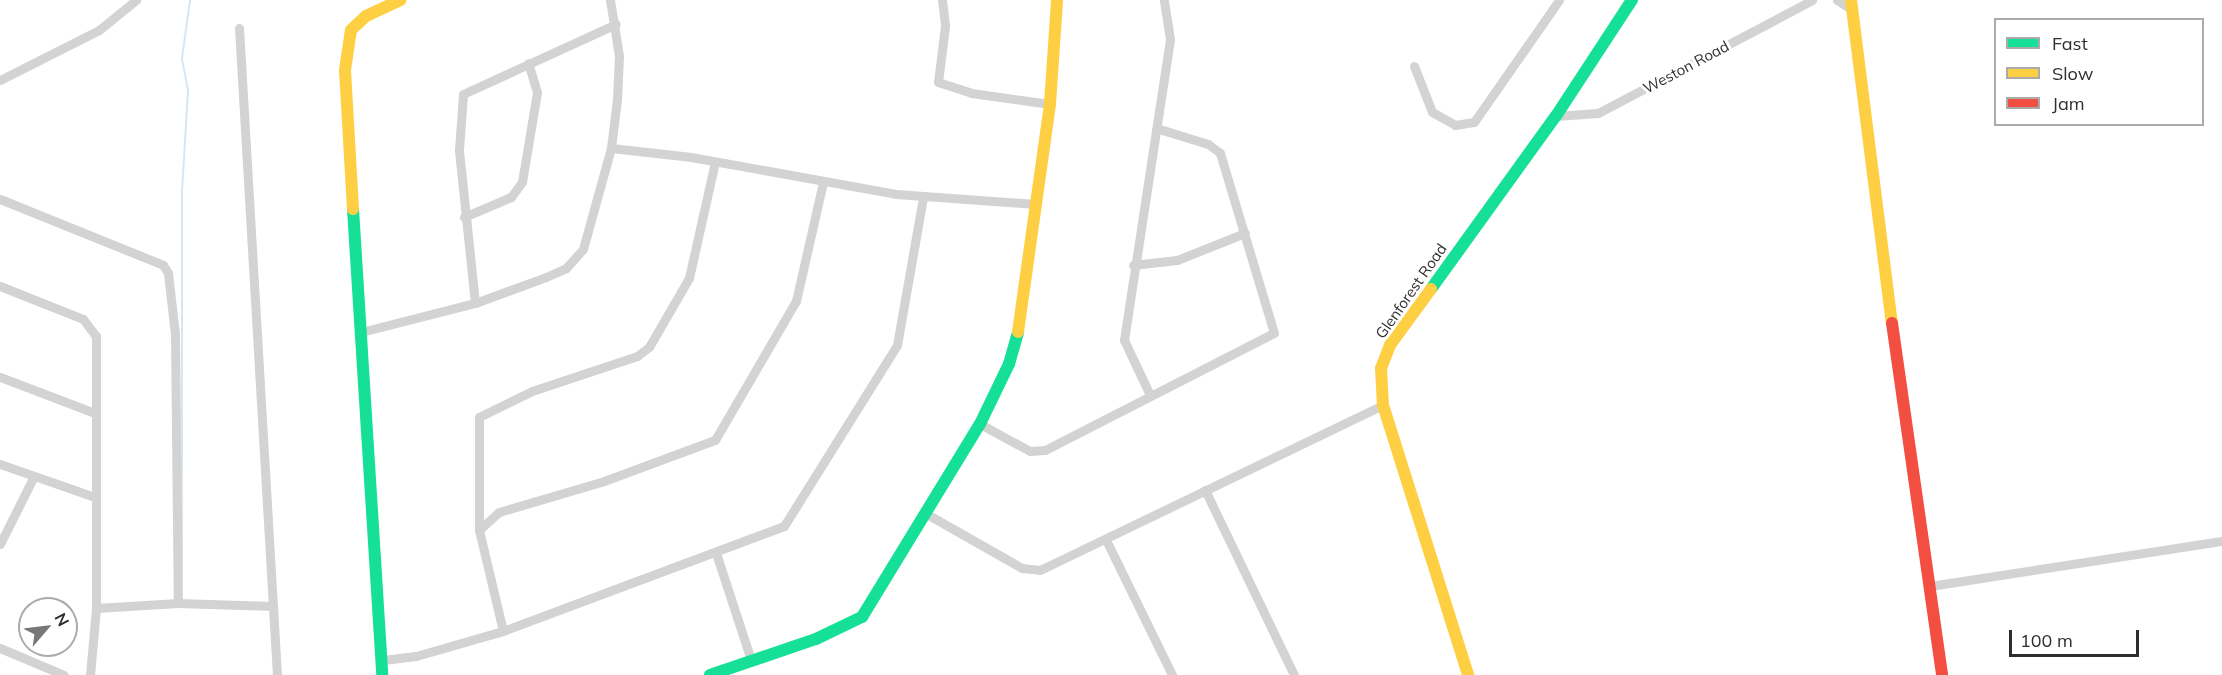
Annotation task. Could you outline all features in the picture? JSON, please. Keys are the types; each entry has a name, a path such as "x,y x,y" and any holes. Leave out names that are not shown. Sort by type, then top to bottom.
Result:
{"street":[{"path":"0,80 99,30 136,0"},
{"path":"382,675 383,660 345,109 346,41 361,20 400,0"},
{"path":"361,332 475,303 546,278 574,260 591,231 611,148 618,78 615,24 610,0"},
{"path":"942,0 945,26 938,82 971,93 1050,104"},
{"path":"710,675 816,639 862,617 980,424 1014,349 1050,104 1057,0"},
{"path":"1150,395 1125,345 1134,264 1170,39 1164,0"},
{"path":"1414,66 1432,112 1455,125 1474,122 1560,0"},
{"name":"Glenforest Road","path":"1468,675 1383,405 1381,368 1390,345 1556,117 1632,0"},
{"name":"Weston Road","path":"1556,117 1577,118 1605,110 1812,0"},
{"path":"1837,0 1851,4 1942,675"},
{"path":"475,303 464,217 459,150 463,94 615,24"},
{"path":"239,28 277,675"},
{"path":"464,217 511,197 522,182 537,92 528,63"},
{"path":"980,424 1040,452 1274,333 1245,233 1216,149 1156,128"},
{"path":"611,148 715,162 922,197 1036,204"},
{"path":"503,631 479,530 477,422 482,412 618,364 649,347 689,278 715,162"},
{"path":"479,530 499,512 604,481 716,440 796,302 823,182"},
{"path":"383,660 416,656 503,631 784,526 893,353 904,323 922,197"},
{"path":"0,199 163,266 168,273 175,334 178,603"},
{"path":"1134,264 1177,260 1245,233"},
{"path":"0,286 89,324 96,343 96,608 90,675"},
{"path":"0,377 95,414"},
{"path":"925,513 1032,570 1106,540 1383,405"},
{"path":"0,464 33,478 95,497"},
{"path":"0,544 33,478"},
{"path":"1205,490 1294,675"},
{"path":"1106,540 1172,675"},
{"path":"1930,586 2222,541"},
{"path":"716,553 751,660"},
{"path":"96,608 178,603 273,606"},
{"path":"0,648 64,675"}],"waterway":[{"path":"182,590 182,192 188,90 182,58 190,0"}],"traffic: fast":[{"path":"1431,289 1556,116 1632,0"},
{"path":"353,209 382,675"},
{"path":"710,675 816,639 862,617 980,424 1009,364 1018,332"}],"traffic: slow":[{"path":"353,209 345,70 351,30 366,16 400,0"},
{"path":"1018,332 1050,104 1057,0"},
{"path":"1851,0 1892,323"},
{"path":"1431,289 1390,345 1381,368 1383,405 1468,675"}],"traffic: jam":[{"path":"1892,323 1942,675"}]}
